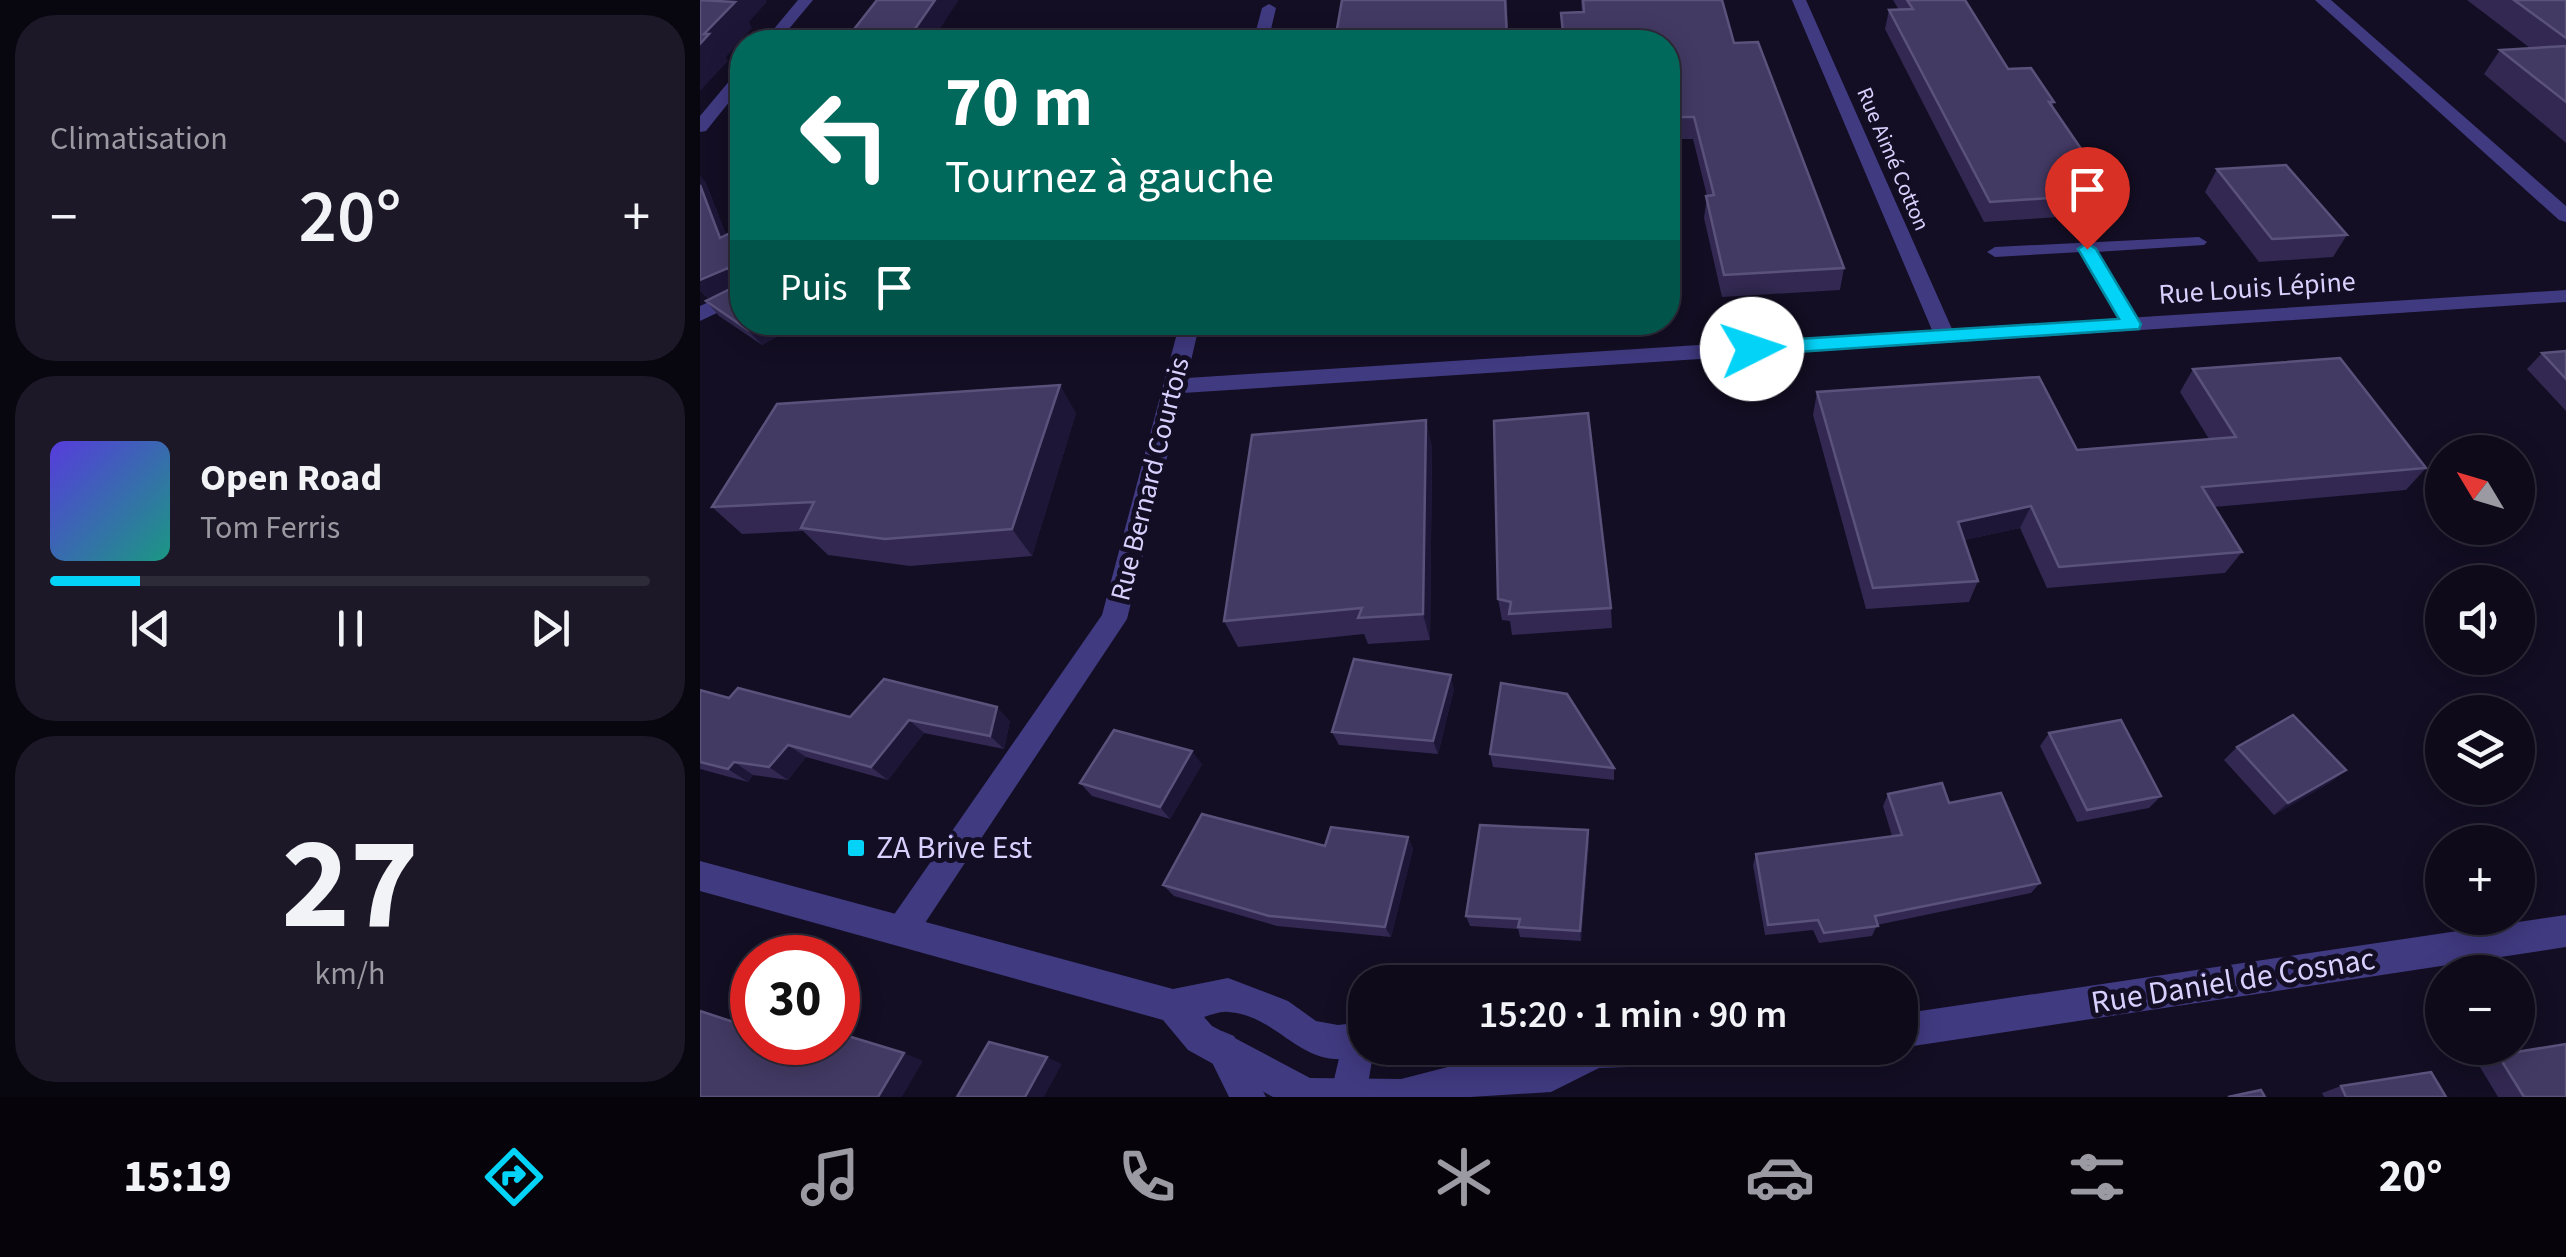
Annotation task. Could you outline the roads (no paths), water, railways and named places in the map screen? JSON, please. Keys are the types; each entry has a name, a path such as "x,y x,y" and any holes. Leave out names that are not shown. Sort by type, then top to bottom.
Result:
{"street":[{"path":"780,30 806,0"},
{"name":"Rue Aimé Cotton","path":"1799,0 1945,336"},
{"path":"2322,0 2566,216"},
{"path":"1264,30 1270,8"},
{"path":"700,126 730,90"},
{"name":"Rue Louis Lépine","path":"1173,386 2566,296"},
{"path":"700,314 730,299"},
{"name":"Rue Bernard Courtois","path":"902,930 1114,619 1187,335"},
{"path":"700,876 1173,1006 1228,995 1276,1014 1309,1037 1348,1039"},
{"name":"Rue Daniel de Cosnac","path":"1918,1029 2566,930"},
{"path":"1173,1006 1200,1038 1308,1096 1401,1096 1484,1076 1552,1074 1567,1065"},
{"path":"1222,1048 1248,1097"},
{"path":"1348,1097 1355,1065"}],"lane":[{"path":"1996,252 2200,242"},
{"path":"2087,249 2132,324"}],"place":[{"name":"ZA Brive Est","path":"856,848"}]}
